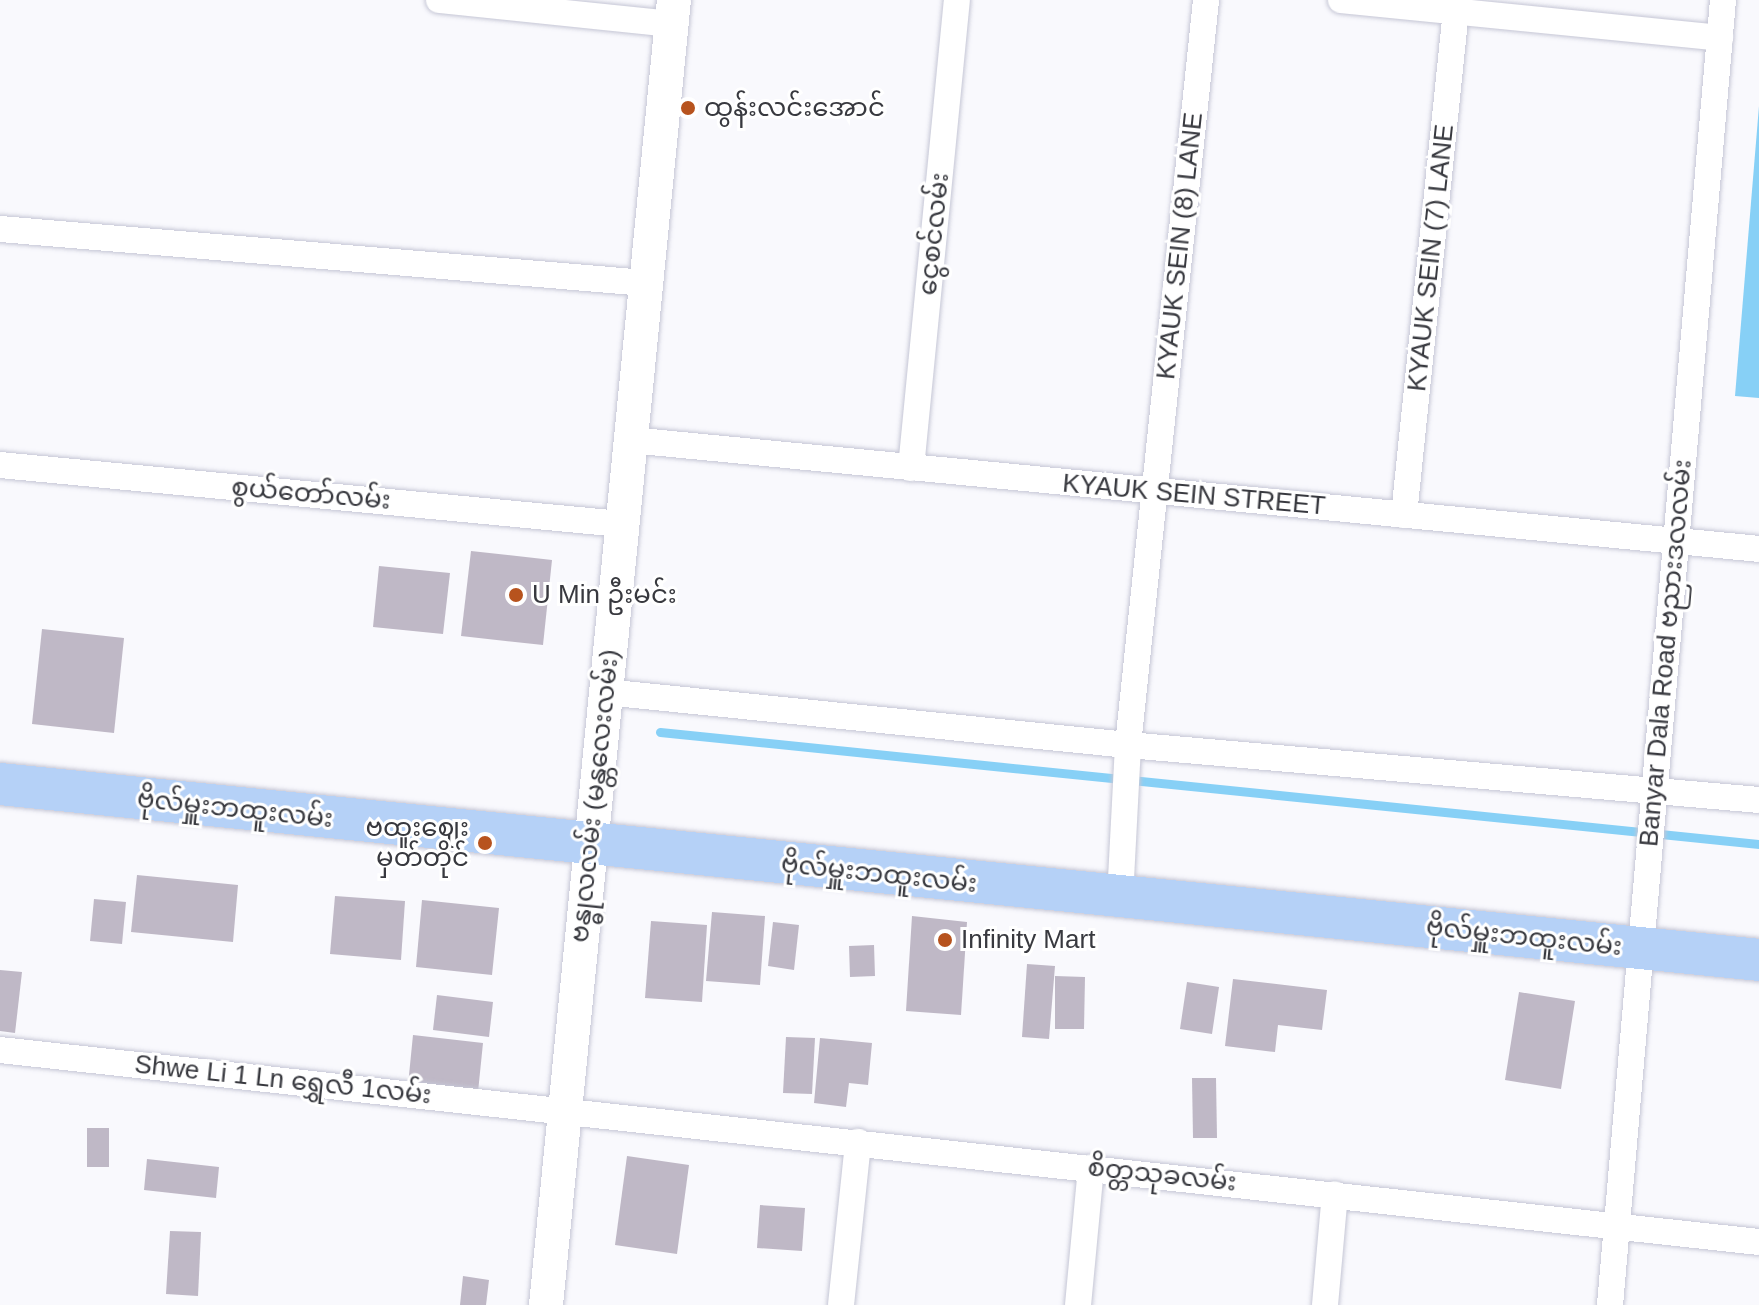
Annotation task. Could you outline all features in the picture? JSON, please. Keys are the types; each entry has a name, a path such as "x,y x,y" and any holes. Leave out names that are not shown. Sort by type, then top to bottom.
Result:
{"main road":[{"name":"ဗိုလ်မှူးဘထူးလမ်း","path":"0,784 590,846 1759,960"}],"street":[{"path":"439,0 672,12"},
{"name":"ငွေစင်လမ်း","path":"911,468 957,0"},
{"name":"KYAUK SEIN (8) LANE","path":"1120,898 1127,752 1206,0"},
{"path":"1341,0 1456,6 1720,38"},
{"name":"Banyar Dala Road ဗညားဒလလမ်း","path":"1610,1305 1620,1224 1723,0"},
{"name":"KYAUK SEIN (7) LANE","path":"1404,515 1456,6"},
{"name":"ဗန္ဓုလလမ်း (မန္တလေးလမ်း)","path":"546,1305 672,12"},
{"path":"0,229 646,283"},
{"name":"KYAUK SEIN STREET","path":"630,440 1759,549"},
{"name":"စွယ်တော်လမ်း","path":"0,465 621,524"},
{"path":"605,692 1127,752 1655,789 1759,800"},
{"name":"Shwe Li 1 Ln ရွှေလီ 1လမ်း","path":"0,1050 565,1111"},
{"name":"စိတ္တသုခလမ်း","path":"565,1111 1620,1224 1759,1242"},
{"path":"841,1305 858,1142"},
{"path":"1078,1305 1091,1168"},
{"path":"1325,1305 1335,1194"}],"water":[{"path":"1759,106 1759,398 1735,396"}],"building":[{"path":"471,551 552,560 543,645 461,636"},
{"path":"379,566 450,573 443,634 373,627"},
{"path":"42,629 124,638 114,733 32,724"},
{"path":"137,875 238,885 233,942 131,932"},
{"path":"335,896 405,901 401,960 330,954"},
{"path":"94,899 126,902 122,944 90,941"},
{"path":"422,900 499,908 492,975 416,967"},
{"path":"712,912 765,916 760,985 706,981"},
{"path":"912,916 967,922 961,1015 906,1011"},
{"path":"651,921 707,925 702,1002 645,998"},
{"path":"773,922 799,925 794,970 768,966"},
{"path":"874,945 875,976 850,977 849,946"},
{"path":"1027,964 1055,966 1049,1039 1022,1037"},
{"path":"0,970 22,972 15,1033 0,1031"},
{"path":"1055,976 1085,977 1084,1029 1055,1029"},
{"path":"1233,979 1327,990 1322,1030 1278,1025 1275,1052 1225,1046"},
{"path":"1187,982 1219,987 1212,1034 1180,1029"},
{"path":"1519,992 1575,1001 1561,1089 1505,1080"},
{"path":"437,995 493,1002 489,1037 433,1030"},
{"path":"413,1035 483,1043 478,1092 408,1085"},
{"path":"786,1037 815,1038 812,1094 783,1093"},
{"path":"820,1038 872,1043 868,1085 849,1083 846,1107 814,1103"},
{"path":"1192,1078 1216,1078 1217,1138 1193,1138"},
{"path":"87,1128 109,1128 109,1167 87,1167"},
{"path":"627,1156 689,1165 677,1254 615,1245"},
{"path":"147,1159 219,1167 216,1198 144,1190"},
{"path":"760,1205 805,1208 802,1251 757,1248"},
{"path":"170,1231 201,1232 198,1296 166,1294"},
{"path":"463,1276 489,1280 486,1305 460,1305"}],"waterway":[{"path":"660,732 1759,844"}],"place":[{"name":"ထွန်းလင်းအောင်","path":"688,108"},
{"name":"U Min ဦးမင်း","path":"516,595"},
{"name":"ဗထူးဈေး မှတ်တိုင်","path":"485,843"},
{"name":"Infinity Mart","path":"945,940"}]}
